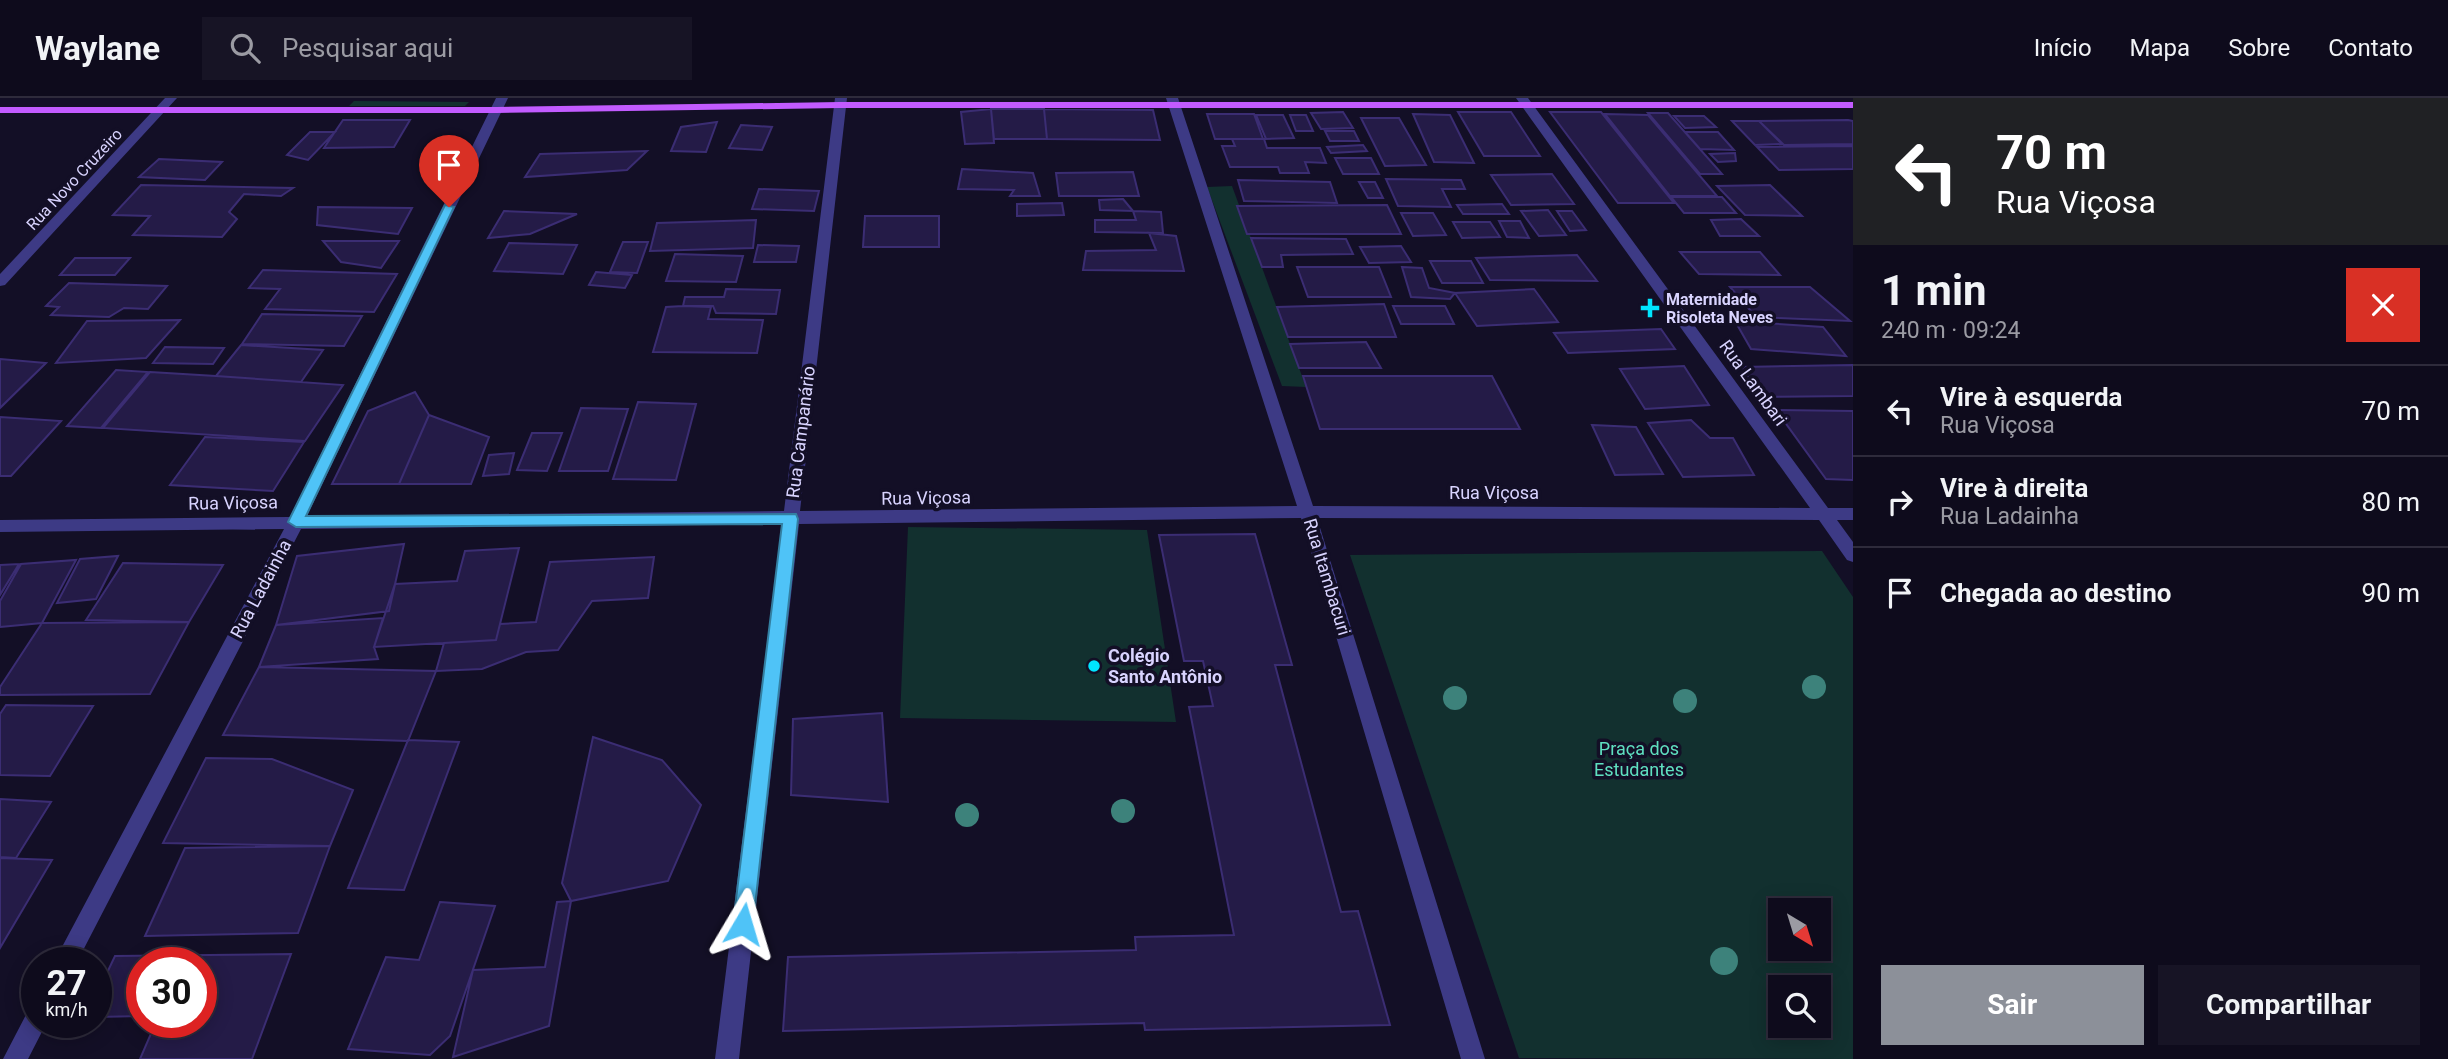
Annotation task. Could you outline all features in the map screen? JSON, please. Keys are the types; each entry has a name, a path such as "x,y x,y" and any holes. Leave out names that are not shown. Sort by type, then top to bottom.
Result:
{"main road":[{"path":"0,110 840,102 1853,105"}],"street":[{"name":"Rua Novo Cruzeiro","path":"0,282 171,98"},
{"name":"Rua Campanário","path":"727,1059 840,102"},
{"name":"Rua Itambacuri","path":"1173,102 1307,512 1472,1059"},
{"name":"Rua Lambari","path":"1525,102 1853,555"},
{"name":"Rua Ladainha","path":"73,947 296,522 499,104"},
{"name":"Rua Viçosa","path":"0,526 1307,512 1853,514"},
{"path":"15,1059 26,1038"}],"green space":[{"path":"354,101 469,102 465,106 349,106"},
{"path":"1232,186 1306,387 1282,386 1207,187"},
{"path":"908,527 1147,530 1176,722 900,718"},
{"name":"Praça dos Estudantes","path":"1822,551 1853,597 1853,1059 1519,1058 1350,555"}],"building":[{"path":"991,109 994,143 965,144 961,112"},
{"path":"991,109 1044,109 1047,139 994,139"},
{"path":"1044,109 1153,110 1160,140 1047,139"},
{"path":"1343,112 1353,128 1321,129 1311,113"},
{"path":"1458,112 1511,112 1540,156 1484,156"},
{"path":"1550,112 1601,112 1674,203 1618,203"},
{"path":"1648,113 1668,113 1722,174 1700,174"},
{"path":"1207,114 1254,114 1263,139 1215,139"},
{"path":"1413,114 1450,115 1474,163 1434,162"},
{"path":"1605,114 1648,115 1717,196 1670,196"},
{"path":"1256,115 1283,115 1294,138 1266,139"},
{"path":"1290,115 1306,115 1313,131 1296,131"},
{"path":"1674,116 1704,116 1716,127 1685,128"},
{"path":"1361,118 1399,118 1426,165 1385,166"},
{"path":"343,120 410,120 394,147 324,148"},
{"path":"1732,121 1759,121 1782,144 1755,145"},
{"path":"1759,121 1853,121 1853,144 1784,145"},
{"path":"717,122 706,152 671,151 681,127"},
{"path":"741,125 772,127 762,150 729,148"},
{"path":"1325,131 1354,131 1359,141 1330,141"},
{"path":"310,132 335,132 308,160 287,155"},
{"path":"1685,132 1718,132 1734,150 1700,149"},
{"path":"1232,139 1264,139 1267,148 1320,148 1326,163 1305,162 1309,173 1280,173 1278,167 1230,167 1222,146 1235,146"},
{"path":"1363,145 1367,151 1331,153 1327,147"},
{"path":"1853,146 1853,169 1779,170 1757,147"},
{"path":"647,151 627,170 525,177 540,154"},
{"path":"1735,153 1736,161 1718,162 1710,154"},
{"path":"1335,158 1371,158 1379,174 1343,174"},
{"path":"159,159 222,162 205,180 139,177"},
{"path":"962,169 1033,173 1040,196 1010,196 1014,190 958,189"},
{"path":"1133,172 1139,196 1059,196 1056,173"},
{"path":"1552,174 1574,204 1511,205 1491,175"},
{"path":"1386,179 1461,180 1465,189 1442,189 1451,207 1398,206"},
{"path":"1238,180 1330,182 1337,203 1244,201"},
{"path":"1359,182 1375,182 1383,198 1368,198"},
{"path":"141,185 293,188 281,196 244,194 229,212 237,219 222,237 133,235 150,216 113,215"},
{"path":"1770,185 1802,216 1745,215 1717,186"},
{"path":"759,189 819,191 814,211 752,209"},
{"path":"1671,197 1722,197 1736,213 1684,213"},
{"path":"1123,199 1133,211 1100,210 1099,200"},
{"path":"1062,203 1064,215 1017,216 1017,204"},
{"path":"1502,204 1509,214 1463,214 1457,205"},
{"path":"1387,205 1401,234 1247,234 1237,206"},
{"path":"318,207 412,208 398,234 317,225"},
{"path":"1548,210 1566,235 1539,236 1521,211"},
{"path":"504,211 577,214 530,234 488,238"},
{"path":"1133,211 1161,212 1163,233 1095,232 1095,220 1136,220"},
{"path":"1557,211 1572,211 1586,230 1570,231"},
{"path":"1401,213 1433,213 1446,235 1413,236"},
{"path":"865,216 939,216 939,247 863,247"},
{"path":"1741,219 1759,236 1720,236 1711,220"},
{"path":"756,220 753,248 650,251 657,223"},
{"path":"1499,221 1520,221 1529,238 1507,237"},
{"path":"1453,222 1490,222 1500,237 1462,238"},
{"path":"1149,233 1176,236 1184,271 1083,270 1086,251 1156,250"},
{"path":"1251,238 1346,239 1353,254 1281,255 1283,267 1262,267"},
{"path":"323,241 399,241 381,268 341,262"},
{"path":"623,242 648,242 637,273 610,272"},
{"path":"509,243 577,245 563,274 494,271"},
{"path":"758,245 799,246 796,262 754,262"},
{"path":"1401,246 1411,262 1369,263 1360,247"},
{"path":"1680,252 1760,252 1780,275 1699,274"},
{"path":"675,254 743,256 736,282 666,281"},
{"path":"1577,255 1597,281 1490,280 1476,258"},
{"path":"75,258 130,258 115,275 60,275"},
{"path":"1430,261 1471,261 1483,283 1442,283"},
{"path":"1297,267 1379,267 1391,297 1308,297"},
{"path":"1402,267 1422,268 1429,288 1455,293 1450,299 1411,297"},
{"path":"263,270 397,274 374,312 265,309 280,289 249,288"},
{"path":"596,272 632,275 625,288 589,285"},
{"path":"69,283 167,286 148,309 124,308 109,317 51,315 59,307 46,306"},
{"path":"1730,287 1810,287 1850,321 1756,317"},
{"path":"726,289 780,290 776,314 716,313 713,306 683,306 685,297 724,297"},
{"path":"1534,289 1558,322 1477,326 1455,293"},
{"path":"1384,304 1396,337 1288,337 1277,307"},
{"path":"1393,306 1445,306 1454,324 1401,324"},
{"path":"666,307 711,307 708,319 763,320 757,353 653,352"},
{"path":"262,314 362,316 344,346 242,344"},
{"path":"180,320 146,358 56,363 87,321"},
{"path":"1735,321 1823,327 1846,356 1751,349"},
{"path":"1661,329 1675,349 1568,353 1554,333"},
{"path":"1366,342 1381,368 1299,368 1290,344"},
{"path":"241,345 323,350 301,382 216,376"},
{"path":"165,347 224,348 213,364 153,363"},
{"path":"0,359 46,363 0,408"},
{"path":"1853,365 1853,396 1761,397 1742,367"},
{"path":"1684,366 1709,405 1645,409 1620,369"},
{"path":"116,370 148,372 101,428 67,426"},
{"path":"150,372 343,385 305,441 103,428"},
{"path":"1303,376 1492,376 1520,429 1320,429"},
{"path":"415,392 429,415 399,484 332,484 368,411"},
{"path":"638,402 696,404 676,480 613,479"},
{"path":"581,408 628,409 608,471 559,471"},
{"path":"1776,410 1853,411 1853,480 1826,479"},
{"path":"429,415 489,437 471,484 399,484"},
{"path":"0,417 61,421 11,476 0,476"},
{"path":"1691,420 1710,438 1733,438 1754,475 1683,477 1648,423"},
{"path":"1592,425 1636,427 1663,474 1615,475"},
{"path":"532,433 562,433 547,471 517,470"},
{"path":"205,437 304,442 273,491 170,485"},
{"path":"514,453 509,474 483,476 489,455"},
{"path":"1255,534 1292,665 1275,665 1341,912 1358,911 1390,1025 1145,1030 1144,1023 783,1031 788,957 1136,950 1135,937 1234,935 1189,707 1213,706 1203,661 1184,661 1159,535"},
{"path":"404,544 389,611 276,625 297,556"},
{"path":"519,548 496,640 374,647 395,584 457,581 465,551"},
{"path":"118,556 96,599 57,603 80,559"},
{"path":"654,557 648,598 592,601 558,650 526,652 482,669 436,671 444,643 496,640 500,624 536,622 550,562"},
{"path":"76,560 42,623 0,627 0,601 21,564"},
{"path":"123,563 223,565 189,622 86,620"},
{"path":"19,564 0,595 0,565"},
{"path":"383,618 374,647 378,659 259,667 276,625"},
{"path":"189,622 150,694 0,695 0,687 42,623"},
{"path":"259,667 436,671 408,741 223,735"},
{"path":"6,705 93,706 50,776 0,775 0,714"},
{"path":"882,713 888,802 791,795 793,719"},
{"path":"593,737 662,760 701,805 668,881 571,901 562,883"},
{"path":"408,740 459,742 404,890 348,888"},
{"path":"206,758 272,759 353,790 330,846 163,843"},
{"path":"0,799 51,802 16,858 0,857"},
{"path":"330,846 298,933 145,936 185,848"},
{"path":"0,858 52,860 0,948"},
{"path":"571,901 549,1026 453,1057 473,970 545,967 557,902"},
{"path":"440,902 495,906 450,1036 430,1055 348,1049 386,957 419,960"},
{"path":"291,954 252,1059 140,1059 149,1038 217,1038 217,955"},
{"path":"115,956 126,956 126,1016 112,1017 112,962"}],"place":[{"name":"Maternidade Risoleta Neves","path":"1650,308"},
{"name":"Colégio Santo Antônio","path":"1094,666"}],"route":[{"path":"449,207 296,522 790,519 743,924"}]}
